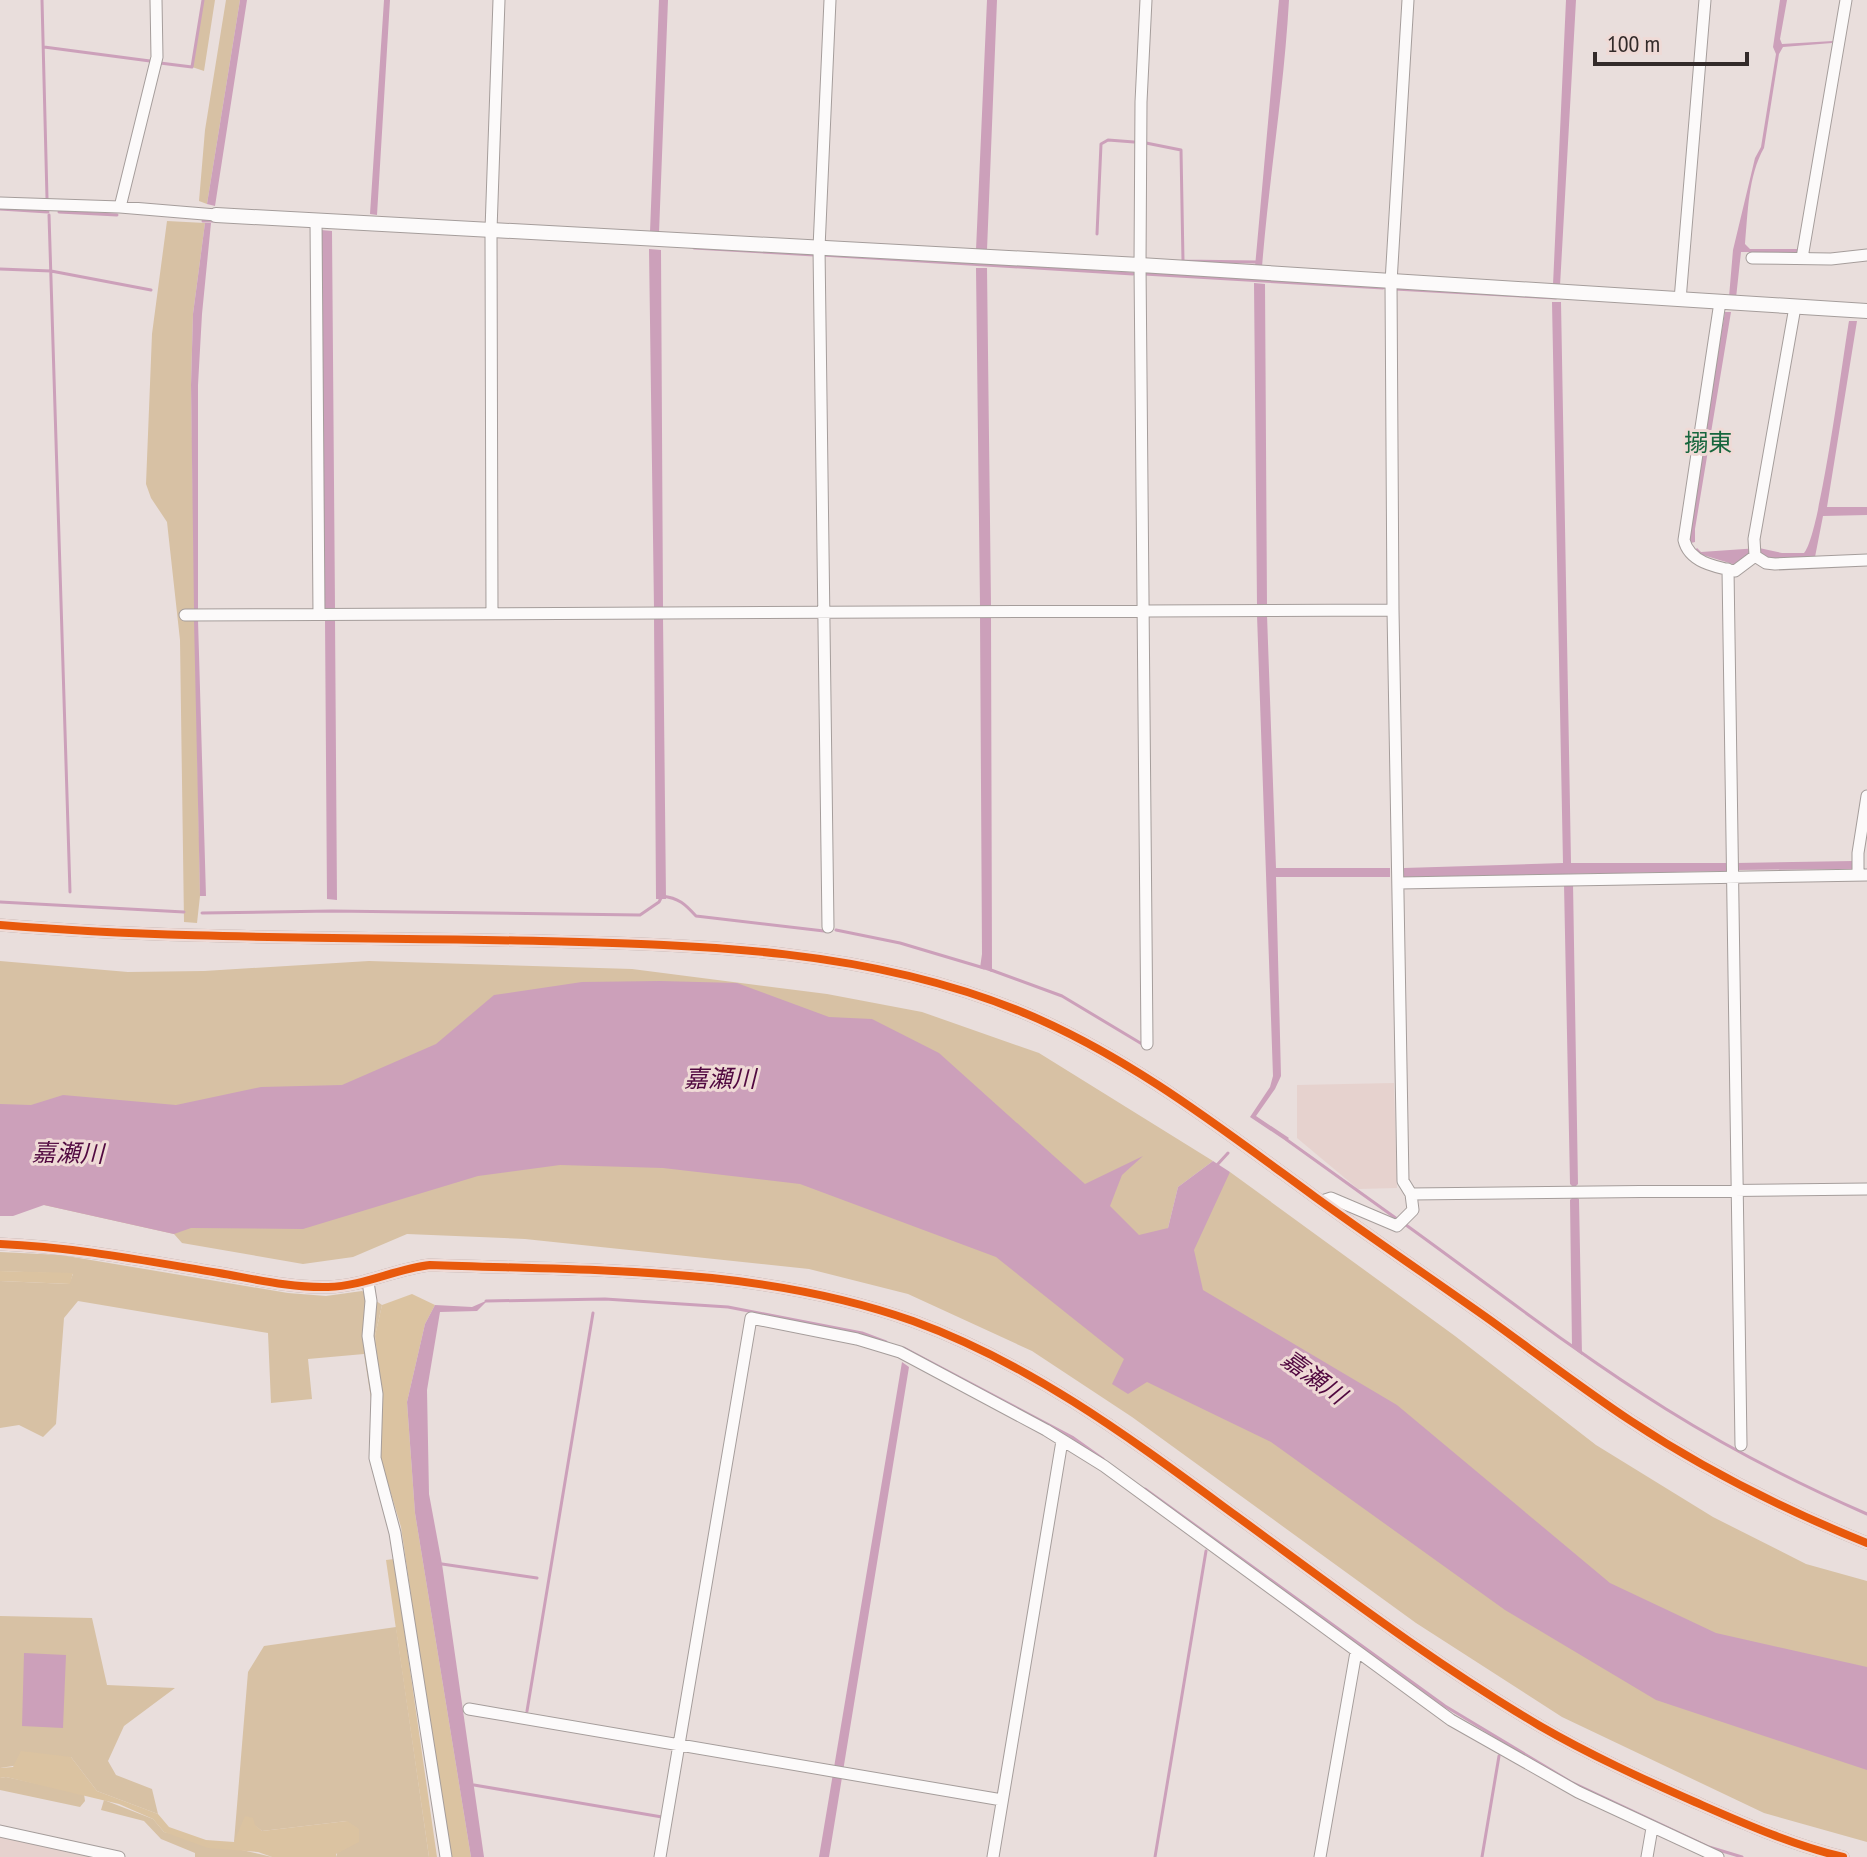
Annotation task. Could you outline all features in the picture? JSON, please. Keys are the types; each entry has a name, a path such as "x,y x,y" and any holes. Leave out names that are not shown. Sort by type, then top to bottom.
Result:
{"street":[{"path":"120,207 157,57 156,0"},
{"path":"492,613 491,230 499,0"},
{"path":"828,927 819,248 830,0"},
{"path":"1146,0 1140,137 1140,265 1147,1044"},
{"path":"1322,1201 1331,1198 1397,1226 1413,1210 1411,1194 1403,1181 1391,282 1408,0"},
{"path":"1680,300 1705,0"},
{"path":"1802,258 1846,0"},
{"path":"0,203 120,207 216,215 1140,265 1867,311"},
{"path":"316,220 319,614"},
{"path":"1752,258 1831,259 1867,255"},
{"path":"1720,302 1684,540 1686,550 1692,557 1728,569 1741,569 1755,556"},
{"path":"1755,556 1754,539 1795,307"},
{"path":"1755,556 1766,563 1775,564 1867,560"},
{"path":"1728,569 1741,1445"},
{"path":"185,615 1393,610"},
{"path":"1399,883 1862,875 1858,853 1867,796"},
{"path":"0,925 194,937 374,937 626,943 755,951 879,968 929,980 986,999 1069,1034 1201,1115 1632,1422 1734,1481 1867,1543"},
{"path":"1411,1194 1867,1189"},
{"path":"0,1244 71,1249 281,1283 328,1287 368,1282 405,1268 430,1265 678,1274 808,1291 915,1322 990,1355 1081,1406 1371,1614 1542,1727 1630,1773 1741,1822 1843,1857"},
{"path":"368,1282 371,1301 368,1336 377,1394 375,1458 395,1533 446,1857"},
{"path":"660,1857 751,1318 857,1339 900,1352 1046,1430 1104,1466 1451,1720 1578,1792 1718,1857"},
{"path":"993,1857 1062,1441"},
{"path":"1320,1857 1356,1652"},
{"path":"469,1709 1002,1800"},
{"path":"1647,1857 1652,1828"},
{"path":"0,1831 119,1857"}],"shaded area":[{"path":"203,0 215,0 204,71 192,67"},
{"path":"226,0 240,0 207,204 199,201 205,130"},
{"path":"167,221 205,223 193,314 191,385 200,896 197,923 184,922 180,640 167,522 146,484 152,334"},
{"path":"0,961 128,972 204,971 369,961 632,969 827,994 922,1012 1039,1053 1213,1161 1178,1187 1168,1228 1140,1250 1083,1197 339,1118 0,1123"},
{"path":"745,1078 1154,1365 1867,1756 1867,1842 1764,1813 1562,1717 1416,1623 1132,1417 1032,1351 908,1294 809,1269 525,1239 407,1234 353,1257 303,1264 182,1243 174,1234 44,1205"},
{"path":"1394,1083 1397,1188 1358,1189 1297,1138 1297,1085"},
{"path":"1230,1172 1455,1336 1596,1445 1713,1517 1806,1564 1867,1581 1867,1681 1712,1643 1596,1583 1184,1289 1185,1256 1214,1188"},
{"path":"0,1252 61,1255 288,1293 326,1296 362,1291 382,1305 375,1336 381,1388 370,1452 371,1399 364,1354 308,1359 312,1399 271,1403 268,1333 78,1301 64,1318 56,1424 43,1437 19,1425 0,1428 0,1281 69,1284 73,1274 0,1271"},
{"path":"0,1271 73,1273 70,1284 0,1281"},
{"path":"412,1294 435,1305 425,1324 407,1402 415,1513 471,1857 449,1857 401,1527 380,1457 381,1388 375,1336 382,1305"},
{"path":"394,1559 437,1857 429,1857 386,1560"},
{"path":"0,1616 92,1618 107,1685 175,1688 124,1726 108,1761 116,1775 152,1789 158,1814 97,1791 71,1757 0,1768"},
{"path":"396,1627 429,1857 336,1857 347,1821 262,1831 254,1825 234,1842 248,1672 264,1646"},
{"path":"21,1751 71,1757 97,1791 158,1814 169,1827 206,1840 234,1842 245,1816 253,1818 262,1831 347,1821 359,1829 359,1842 336,1854 336,1857 272,1857 258,1852 208,1848 164,1832 153,1819 119,1804 0,1778 0,1768 13,1767"},
{"path":"0,1778 84,1794 85,1801 80,1807 0,1790"},
{"path":"104,1800 153,1819 164,1832 272,1857 195,1857 195,1853 161,1839 144,1821 101,1810"},
{"path":"0,1836 97,1857 0,1857"}],"water":[{"path":"240,0 247,0 215,206 207,204"},
{"path":"384,0 390,0 377,215 370,214"},
{"path":"659,0 668,0 659,233 650,232"},
{"path":"987,0 997,0 987,250 976,250"},
{"path":"1279,0 1289,0 1287,34 1262,267 1255,267"},
{"path":"1566,0 1576,0 1560,286 1553,285"},
{"path":"1780,0 1787,0 1780,39 1782,44 1833,41 1783,47 1779,54 1764,148 1752,183 1745,244 1750,249 1797,249 1797,252 1741,252 1736,298 1729,297 1733,250 1755,158 1761,147 1776,54 1773,47"},
{"path":"205,223 211,223 198,385 198,610 194,610 193,314"},
{"path":"321,230 332,231 335,608 325,608"},
{"path":"649,249 661,250 663,608 654,609"},
{"path":"976,268 987,268 991,606 980,606"},
{"path":"1254,283 1265,284 1267,605 1257,605"},
{"path":"1552,302 1561,302 1571,863 1727,863 1727,871 1403,877 1404,868 1563,863"},
{"path":"1725,312 1731,312 1695,542 1691,543 1687,536"},
{"path":"1849,321 1857,321 1827,507 1867,507 1867,515 1823,516 1815,557 1765,559 1736,565 1693,552 1697,548 1701,552 1759,548 1782,553 1804,553 1824,481"},
{"path":"1257,615 1267,615 1276,868 1390,868 1390,877 1276,877 1281,1076 1256,1116 1289,1138 1286,1141 1250,1117 1270,1087 1273,1076"},
{"path":"980,616 991,616 992,972 980,968"},
{"path":"654,617 663,617 666,899 656,899"},
{"path":"335,618 337,900 327,899 325,619"},
{"path":"194,620 198,620 206,896 200,896"},
{"path":"1853,861 1852,869 1736,870 1736,863"},
{"path":"1573,883 1578,1184 1574,1188 1570,1184 1564,884"},
{"name":"嘉瀬川","path":"582,982 737,983 829,1017 872,1019 939,1053 1085,1184 1143,1156 1122,1175 1110,1206 1139,1235 1168,1228 1178,1187 1213,1161 1230,1172 1194,1250 1203,1290 1397,1405 1610,1583 1716,1633 1867,1667 1867,1770 1656,1700 1505,1610 1271,1442 1147,1382 1128,1394 1112,1384 1124,1359 996,1257 800,1184 663,1168 560,1165 478,1176 303,1229 191,1228 174,1234 44,1205 13,1216 0,1216 0,1104 31,1105 63,1095 176,1105 261,1087 342,1085 436,1044 494,995"},
{"path":"1574,1196 1579,1199 1582,1355 1572,1347 1570,1200"},
{"path":"488,1300 477,1311 440,1312 427,1390 429,1494 484,1857 471,1857 415,1513 407,1402 425,1324 435,1305 472,1307"},
{"path":"902,1362 909,1367 829,1857 819,1857"},
{"path":"24,1653 66,1655 63,1728 22,1726"}],"waterway":[{"path":"42,0 47,198"},
{"path":"160,63 192,67 203,0"},
{"path":"44,47 150,61"},
{"path":"1097,234 1101,144 1108,140 1134,142"},
{"path":"1146,143 1181,150 1183,261 1256,262"},
{"path":"0,209 48,212"},
{"path":"59,212 117,215"},
{"path":"49,215 70,892"},
{"path":"203,221 217,221"},
{"path":"694,248 814,255"},
{"path":"822,255 1133,274"},
{"path":"0,269 51,271 151,290"},
{"path":"1144,274 1383,288"},
{"path":"1395,289 1556,298"},
{"path":"202,913 332,911 640,915 659,902 662,896 681,902 696,916 824,931"},
{"path":"0,902 184,912"},
{"path":"836,930 900,943 984,968"},
{"path":"991,970 1062,996 1142,1044"},
{"path":"1287,1140 1397,1219"},
{"path":"1217,1165 1228,1153"},
{"path":"1406,1225 1567,1343 1666,1409 1765,1465 1867,1514"},
{"path":"486,1301 605,1299 728,1307 862,1333 886,1342"},
{"path":"527,1711 593,1313"},
{"path":"904,1348 1072,1437 1103,1459"},
{"path":"1145,1489 1445,1706 1571,1782 1709,1847 1742,1857"},
{"path":"1155,1857 1206,1551"},
{"path":"442,1564 537,1578"},
{"path":"1482,1857 1499,1756"},
{"path":"474,1785 662,1817"}],"cycle path":[{"path":"0,925 203,936 541,941 724,949 846,963 964,991 1061,1030 1137,1072 1210,1120 1631,1421 1746,1488 1867,1543"},
{"path":"0,1244 83,1251 314,1287 354,1284 430,1265 674,1275 795,1290 854,1303 913,1321 999,1359 1081,1406 1423,1651 1540,1726 1617,1766 1731,1818 1786,1840 1843,1857"}],"district":[{"name":"搦東","path":"1708,442"}]}
